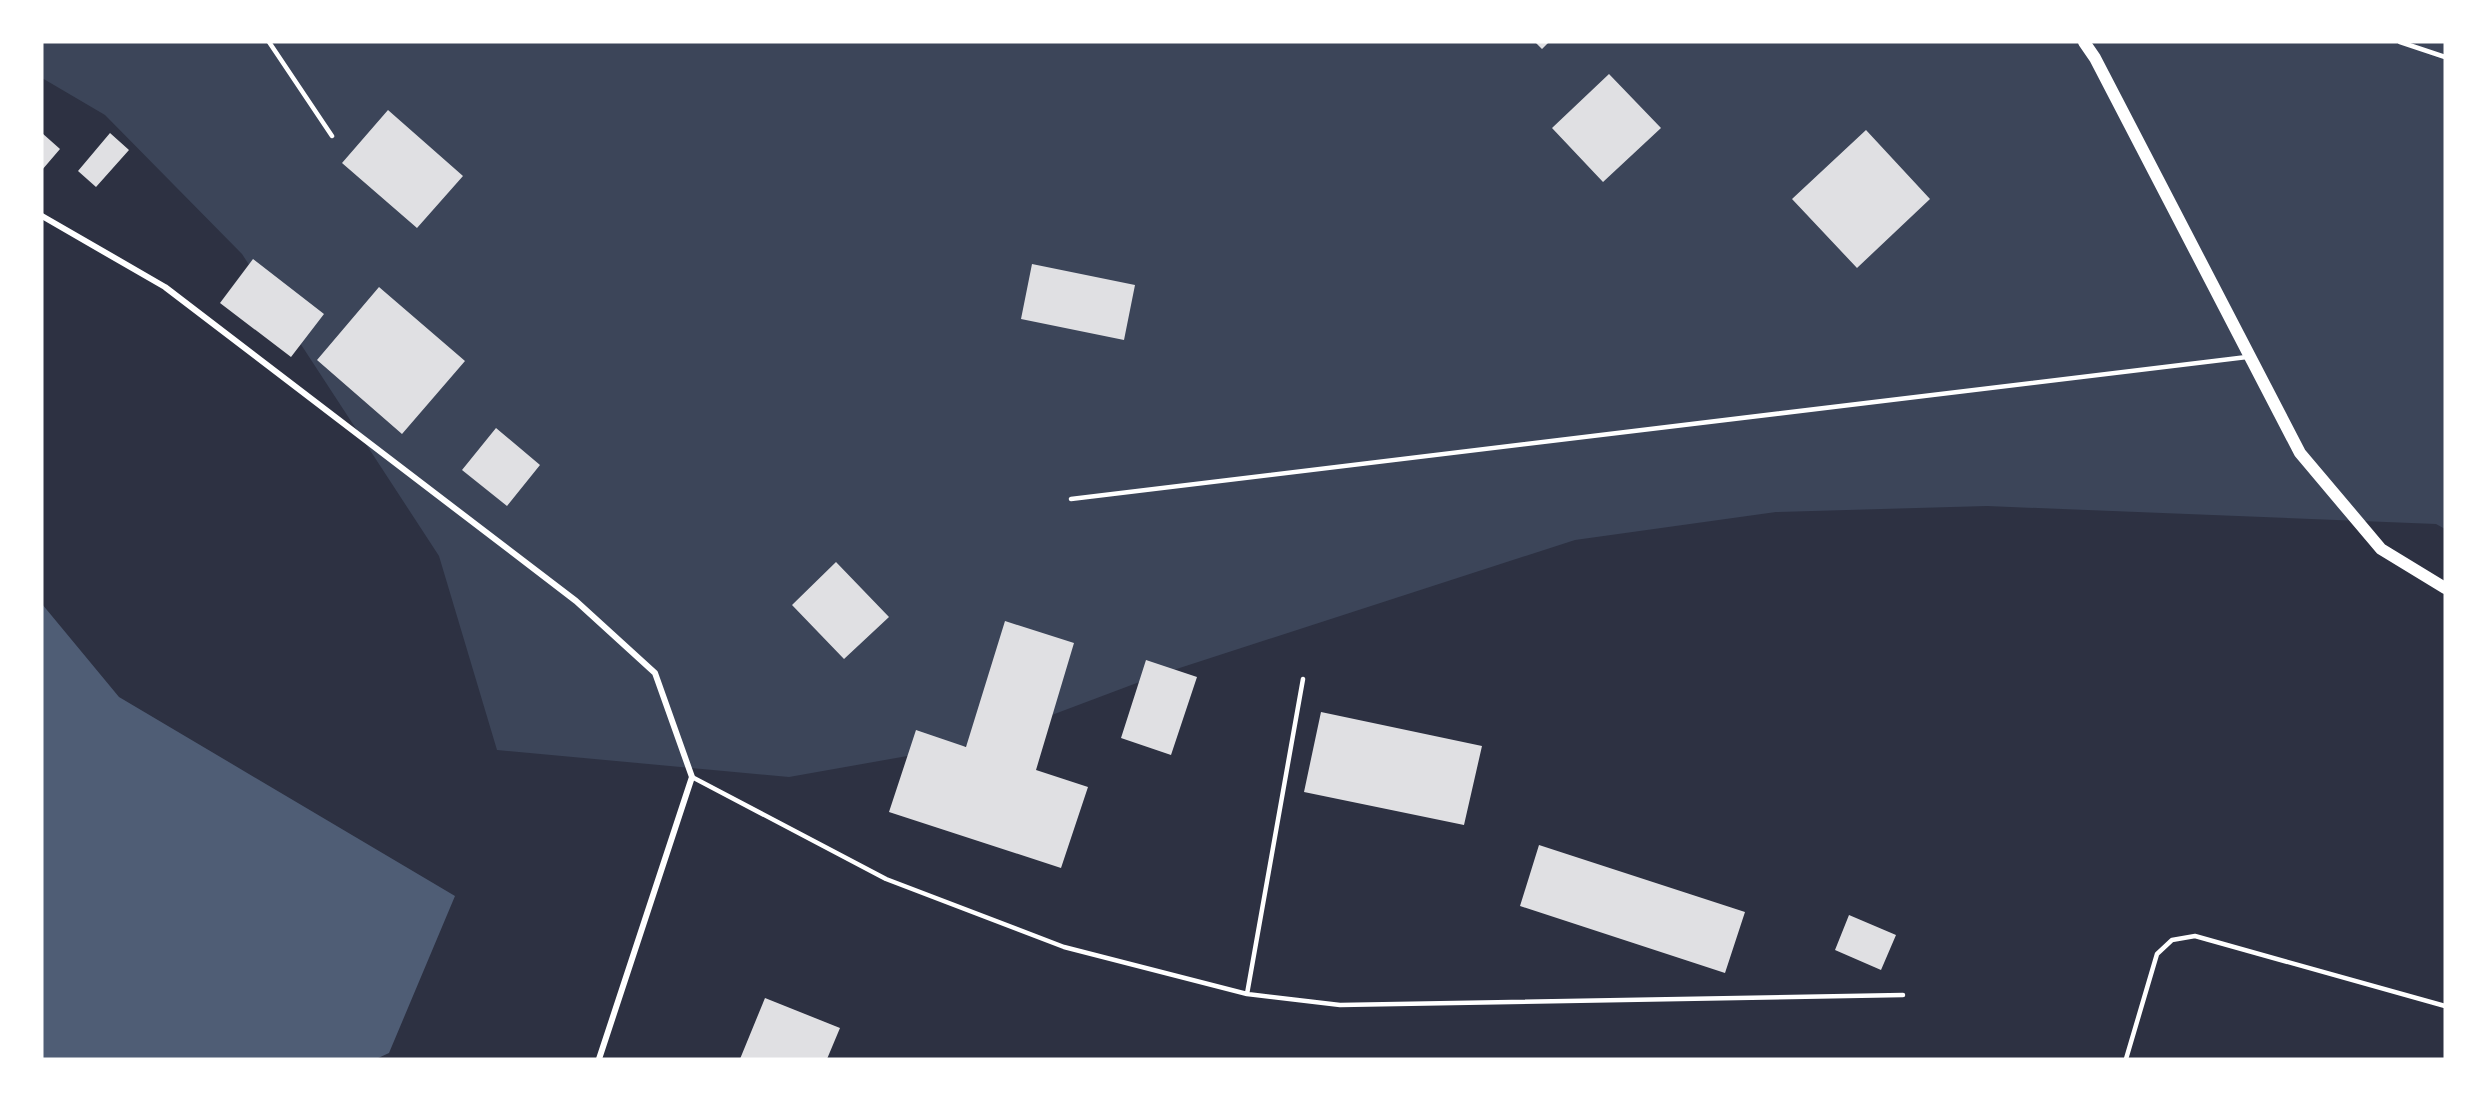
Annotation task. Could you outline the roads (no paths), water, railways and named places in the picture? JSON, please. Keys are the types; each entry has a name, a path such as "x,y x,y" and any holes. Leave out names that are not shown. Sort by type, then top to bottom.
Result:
{"main road":[{"path":"2084,42 2095,58 2300,453 2381,549 2445,588"}],"street":[{"path":"42,216 165,287 576,601 655,673 692,777 599,1059"}],"lane":[{"path":"269,42 332,136"},
{"path":"2400,42 2445,57"},
{"path":"1071,499 2250,356"},
{"path":"1247,994 1303,680"},
{"path":"692,777 897,883 1064,947 1247,994 1340,1005 1903,995"},
{"path":"2126,1059 2157,954 2172,940 2195,936 2445,1006"}]}
